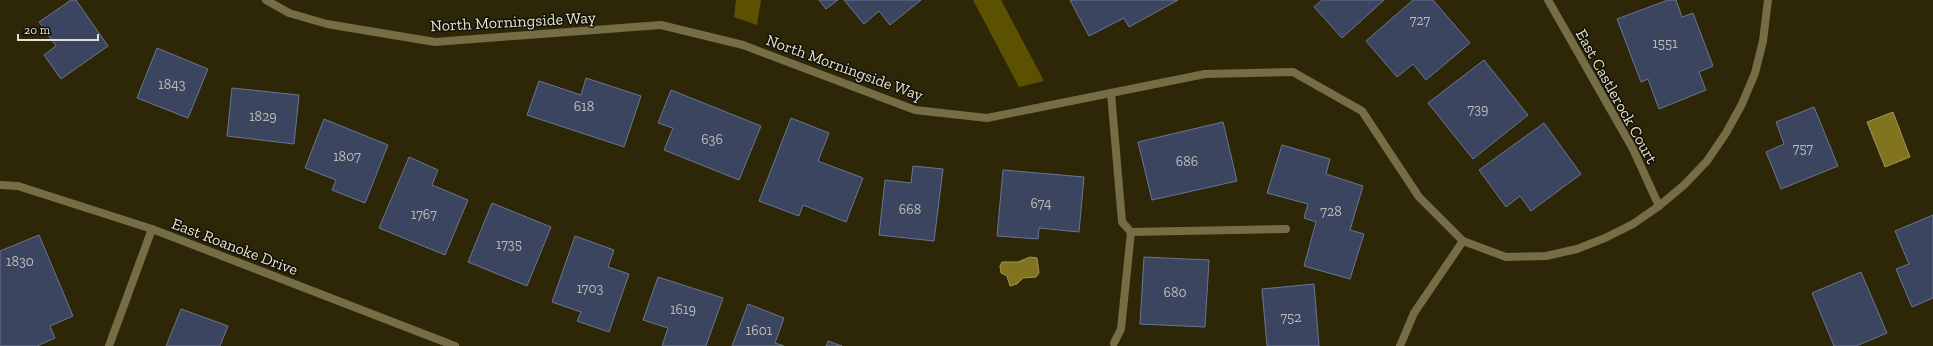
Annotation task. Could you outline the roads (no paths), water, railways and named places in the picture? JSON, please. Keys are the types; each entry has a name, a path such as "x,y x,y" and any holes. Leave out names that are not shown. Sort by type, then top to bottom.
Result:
{"street":[{"name":"North Morningside Way","path":"266,0 289,13 327,24 435,42 661,25 743,45 915,110 988,118 1206,74 1293,72 1362,111 1419,197 1463,241"},
{"name":"East Castlerock Court","path":"1548,0 1633,149 1659,206"},
{"path":"1400,346 1414,313 1463,241 1506,257 1546,256 1577,249 1605,238 1633,224 1659,206 1684,185 1706,161 1726,133 1742,104 1755,73 1763,41 1768,0"},
{"path":"1111,93 1122,222 1131,232 1121,329 1114,343"},
{"name":"East Roanoke Drive","path":"0,185 18,186 152,229 455,346"},
{"path":"109,346 152,229"},
{"path":"1131,232 1286,230"}]}
